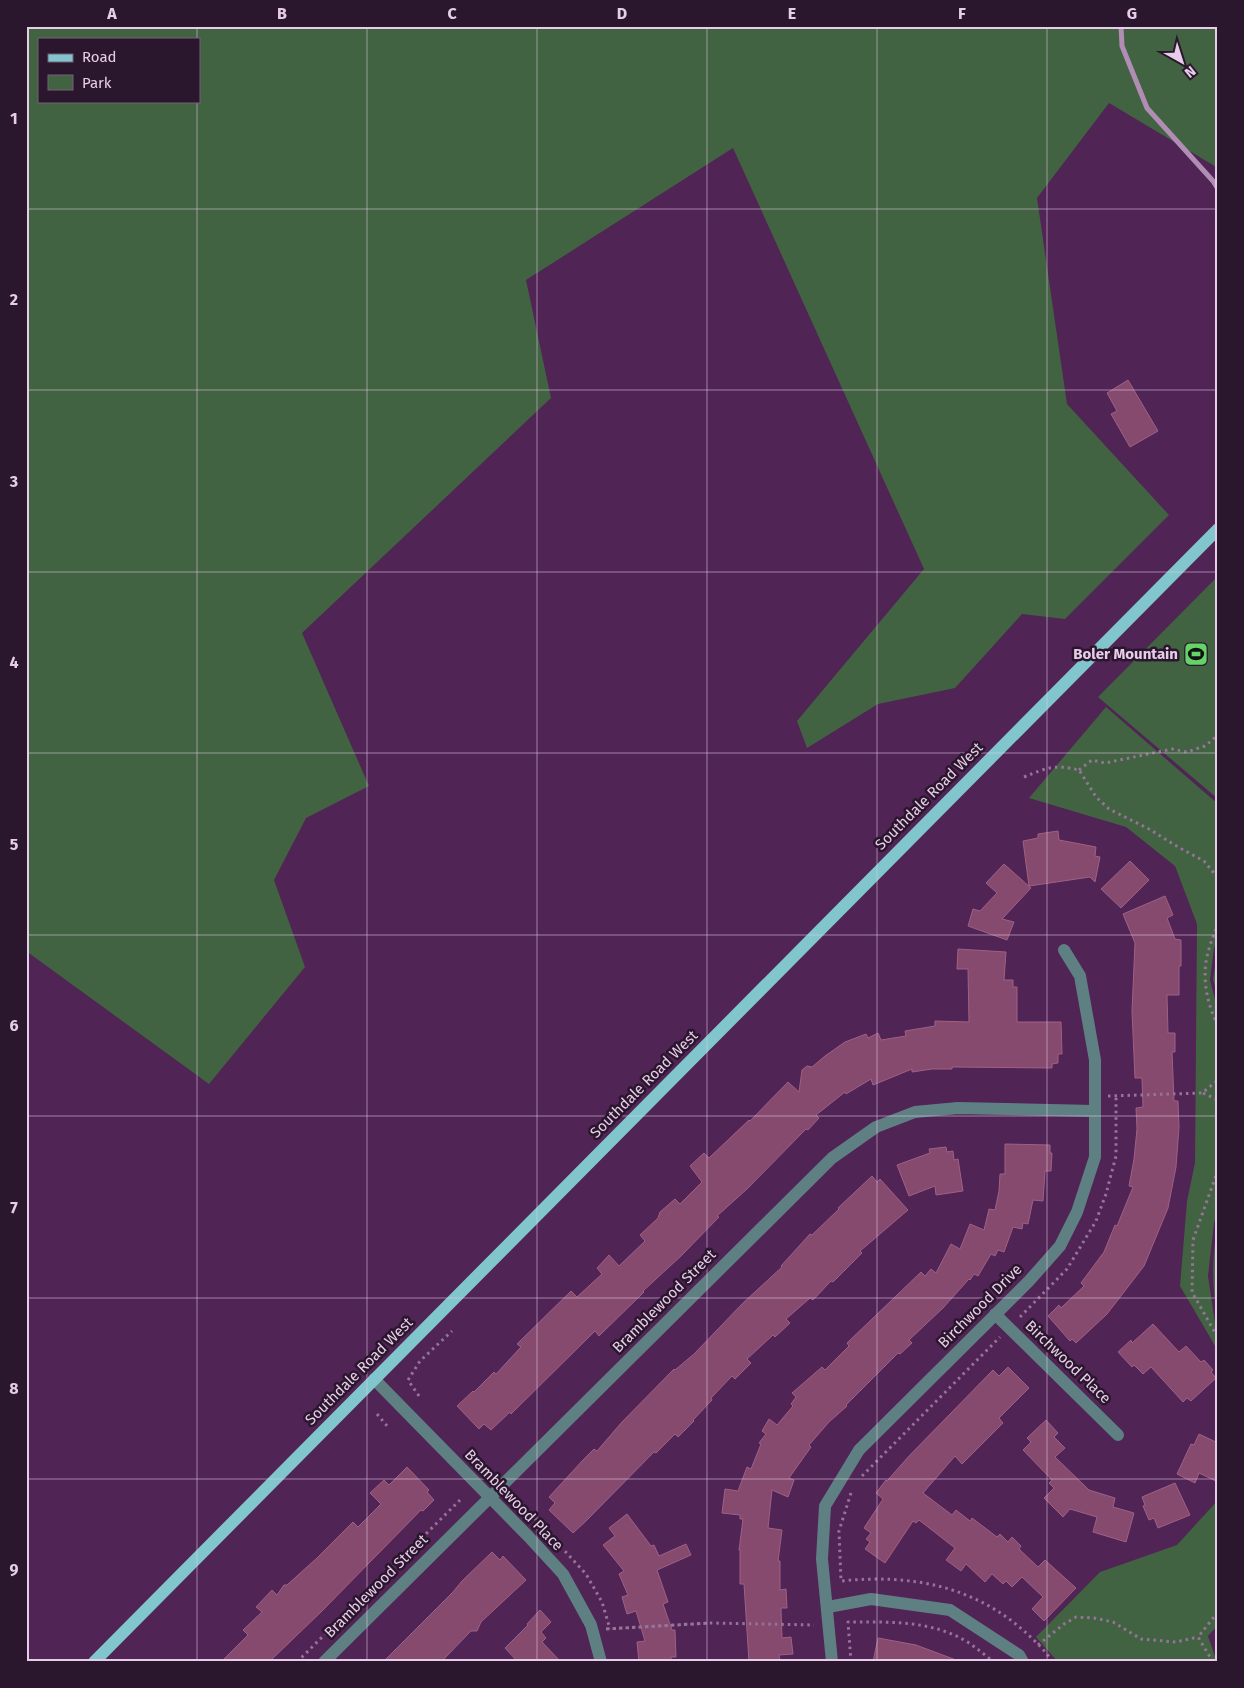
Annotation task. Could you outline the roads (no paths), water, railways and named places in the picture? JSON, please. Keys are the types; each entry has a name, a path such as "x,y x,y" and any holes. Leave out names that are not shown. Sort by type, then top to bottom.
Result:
{"main road":[{"name":"Southdale Road West","path":"94,1662 1218,529"}],"street":[{"name":"Birchwood Drive","path":"832,1662 822,1559 825,1506 859,1450 1029,1281 1060,1246 1077,1212 1095,1157 1095,1060 1080,976 1064,950"},
{"name":"Bramblewood Street","path":"324,1662 489,1496 832,1158 876,1127 915,1112 958,1108 1094,1111"},
{"name":"Birchwood Place","path":"995,1314 1118,1435"},
{"name":"Bramblewood Place","path":"374,1379 563,1574 592,1625 601,1662"},
{"path":"828,1607 871,1600 950,1610 1018,1655 1023,1662"}],"waterway":[{"path":"1121,26 1122,46 1147,108 1213,181 1218,189"}],"place":[{"name":"Boler Mountain","path":"1196,654"}]}
